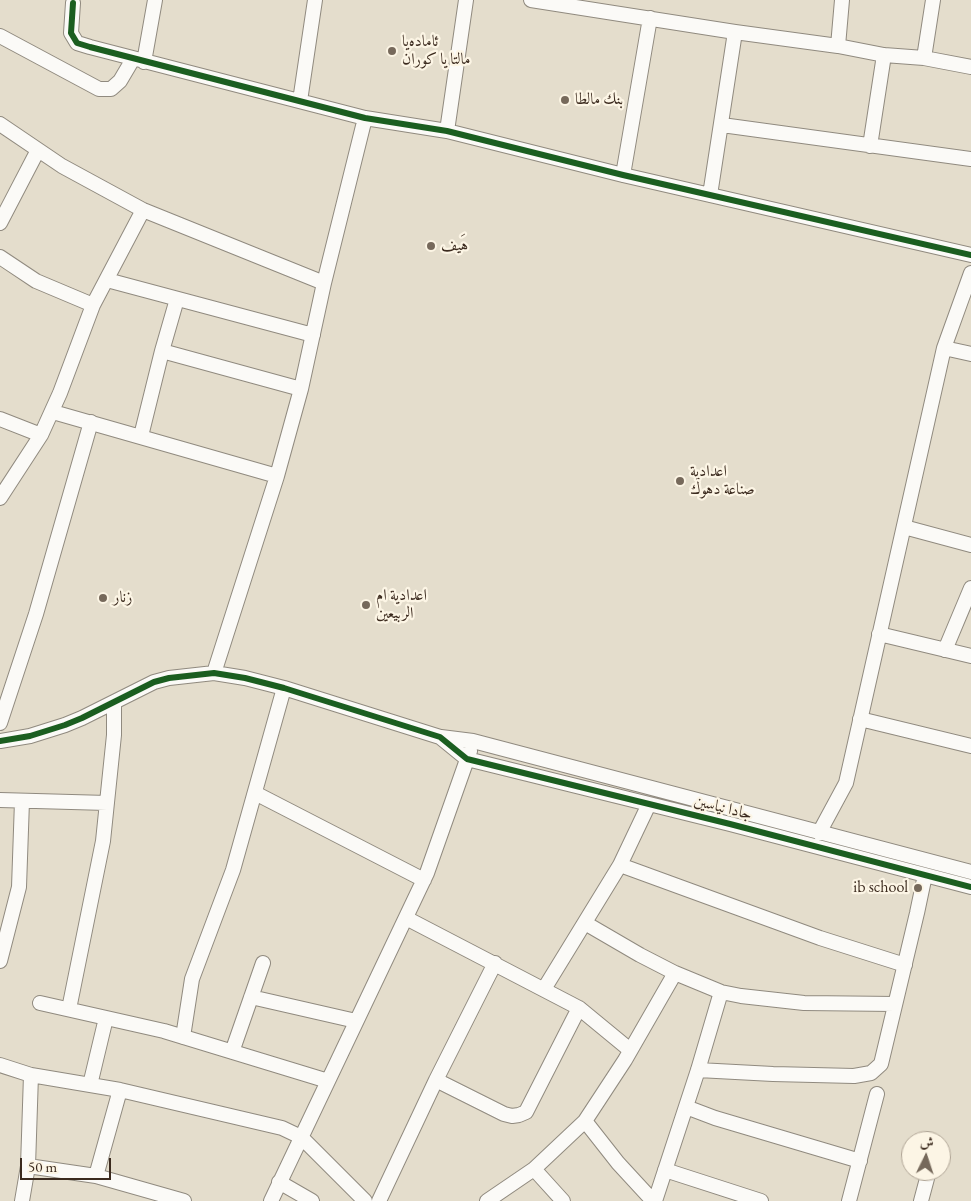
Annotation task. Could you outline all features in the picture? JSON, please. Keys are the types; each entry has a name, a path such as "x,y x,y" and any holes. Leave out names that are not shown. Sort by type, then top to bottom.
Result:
{"street":[{"path":"0,36 99,89 111,89 138,60 155,0"},
{"path":"300,101 316,0"},
{"path":"447,132 466,0"},
{"path":"530,0 559,2 735,32 838,46 884,55 924,58 971,67"},
{"path":"838,46 842,0"},
{"path":"924,58 932,0"},
{"path":"73,3 71,33 77,42 138,60 364,118 447,132 623,175 971,255"},
{"path":"623,175 650,18"},
{"path":"710,195 735,32"},
{"path":"870,146 884,55"},
{"path":"214,673 277,476 301,389 324,283 364,118"},
{"path":"0,124 91,183 143,210 324,283"},
{"path":"722,125 971,159"},
{"path":"0,223 38,150"},
{"path":"0,498 41,435 53,412 93,305 143,210"},
{"path":"0,257 36,282 93,305"},
{"path":"819,833 846,783 944,348 971,273"},
{"path":"107,280 313,335"},
{"path":"141,436 177,299"},
{"path":"944,348 971,354"},
{"path":"162,351 301,389"},
{"path":"53,412 277,476"},
{"path":"0,419 41,435"},
{"path":"0,723 36,614 91,422"},
{"path":"904,527 971,545"},
{"path":"945,650 971,588"},
{"path":"879,634 971,656"},
{"path":"0,741 48,731 82,718 154,682 169,678 214,673 284,688 440,737 467,759"},
{"path":"183,1037 192,979 233,870 284,688"},
{"path":"69,1009 103,841 114,735 114,702"},
{"path":"860,719 971,746"},
{"name":"جادا نیاسین","path":"440,737 473,741 968,871"},
{"path":"271,1201 424,880 473,741"},
{"name":"جادا نیاسین","path":"467,759 966,886"},
{"path":"255,792 424,880"},
{"path":"0,800 107,803"},
{"path":"0,961 19,886 22,801"},
{"path":"544,989 620,865 649,804"},
{"path":"620,865 820,938 905,965"},
{"path":"966,886 968,871"},
{"path":"698,1070 854,1076 871,1073 881,1064 925,875"},
{"path":"406,918 579,1008 630,1050"},
{"path":"585,923 640,955 721,992 804,1003 894,1004"},
{"path":"232,1052 263,963"},
{"path":"379,1201 436,1080 495,964"},
{"path":"488,1201 534,1169 585,1121 676,973"},
{"path":"585,1121 618,1163 654,1201 698,1070 721,992"},
{"path":"251,998 356,1022"},
{"path":"40,1003 183,1037 328,1081"},
{"path":"436,1080 504,1114 519,1116 526,1112 579,1008"},
{"path":"90,1085 106,1018"},
{"path":"0,1065 31,1075 120,1090 282,1128 301,1137 365,1201"},
{"path":"22,1201 28,1166 31,1075"},
{"path":"96,1176 120,1090"},
{"path":"850,1201 877,1094"},
{"path":"686,1107 715,1118 860,1161"},
{"path":"28,1166 96,1176 184,1201"},
{"path":"534,1169 563,1201"},
{"path":"665,1170 761,1201"},
{"path":"921,1201 926,1181"},
{"path":"279,1182 312,1201"}],"cycle path":[{"path":"73,3 71,33 77,43 90,47 365,118 447,131 623,175 971,255"},
{"path":"0,741 30,736 65,725 154,682 169,678 214,673 245,678 284,688 440,737 467,759 730,824 971,887"}],"place":[{"name":"ئامادەيا مالتا يا كوران","path":"392,51"},
{"name":"بنك مالطا","path":"565,100"},
{"name":"هَيف","path":"431,246"},
{"name":"اعدادية صناعة دهوك","path":"680,481"},
{"name":"زنار","path":"103,598"},
{"name":"اعدادية ام الربيعين","path":"366,605"},
{"name":"ib school","path":"918,888"}]}
